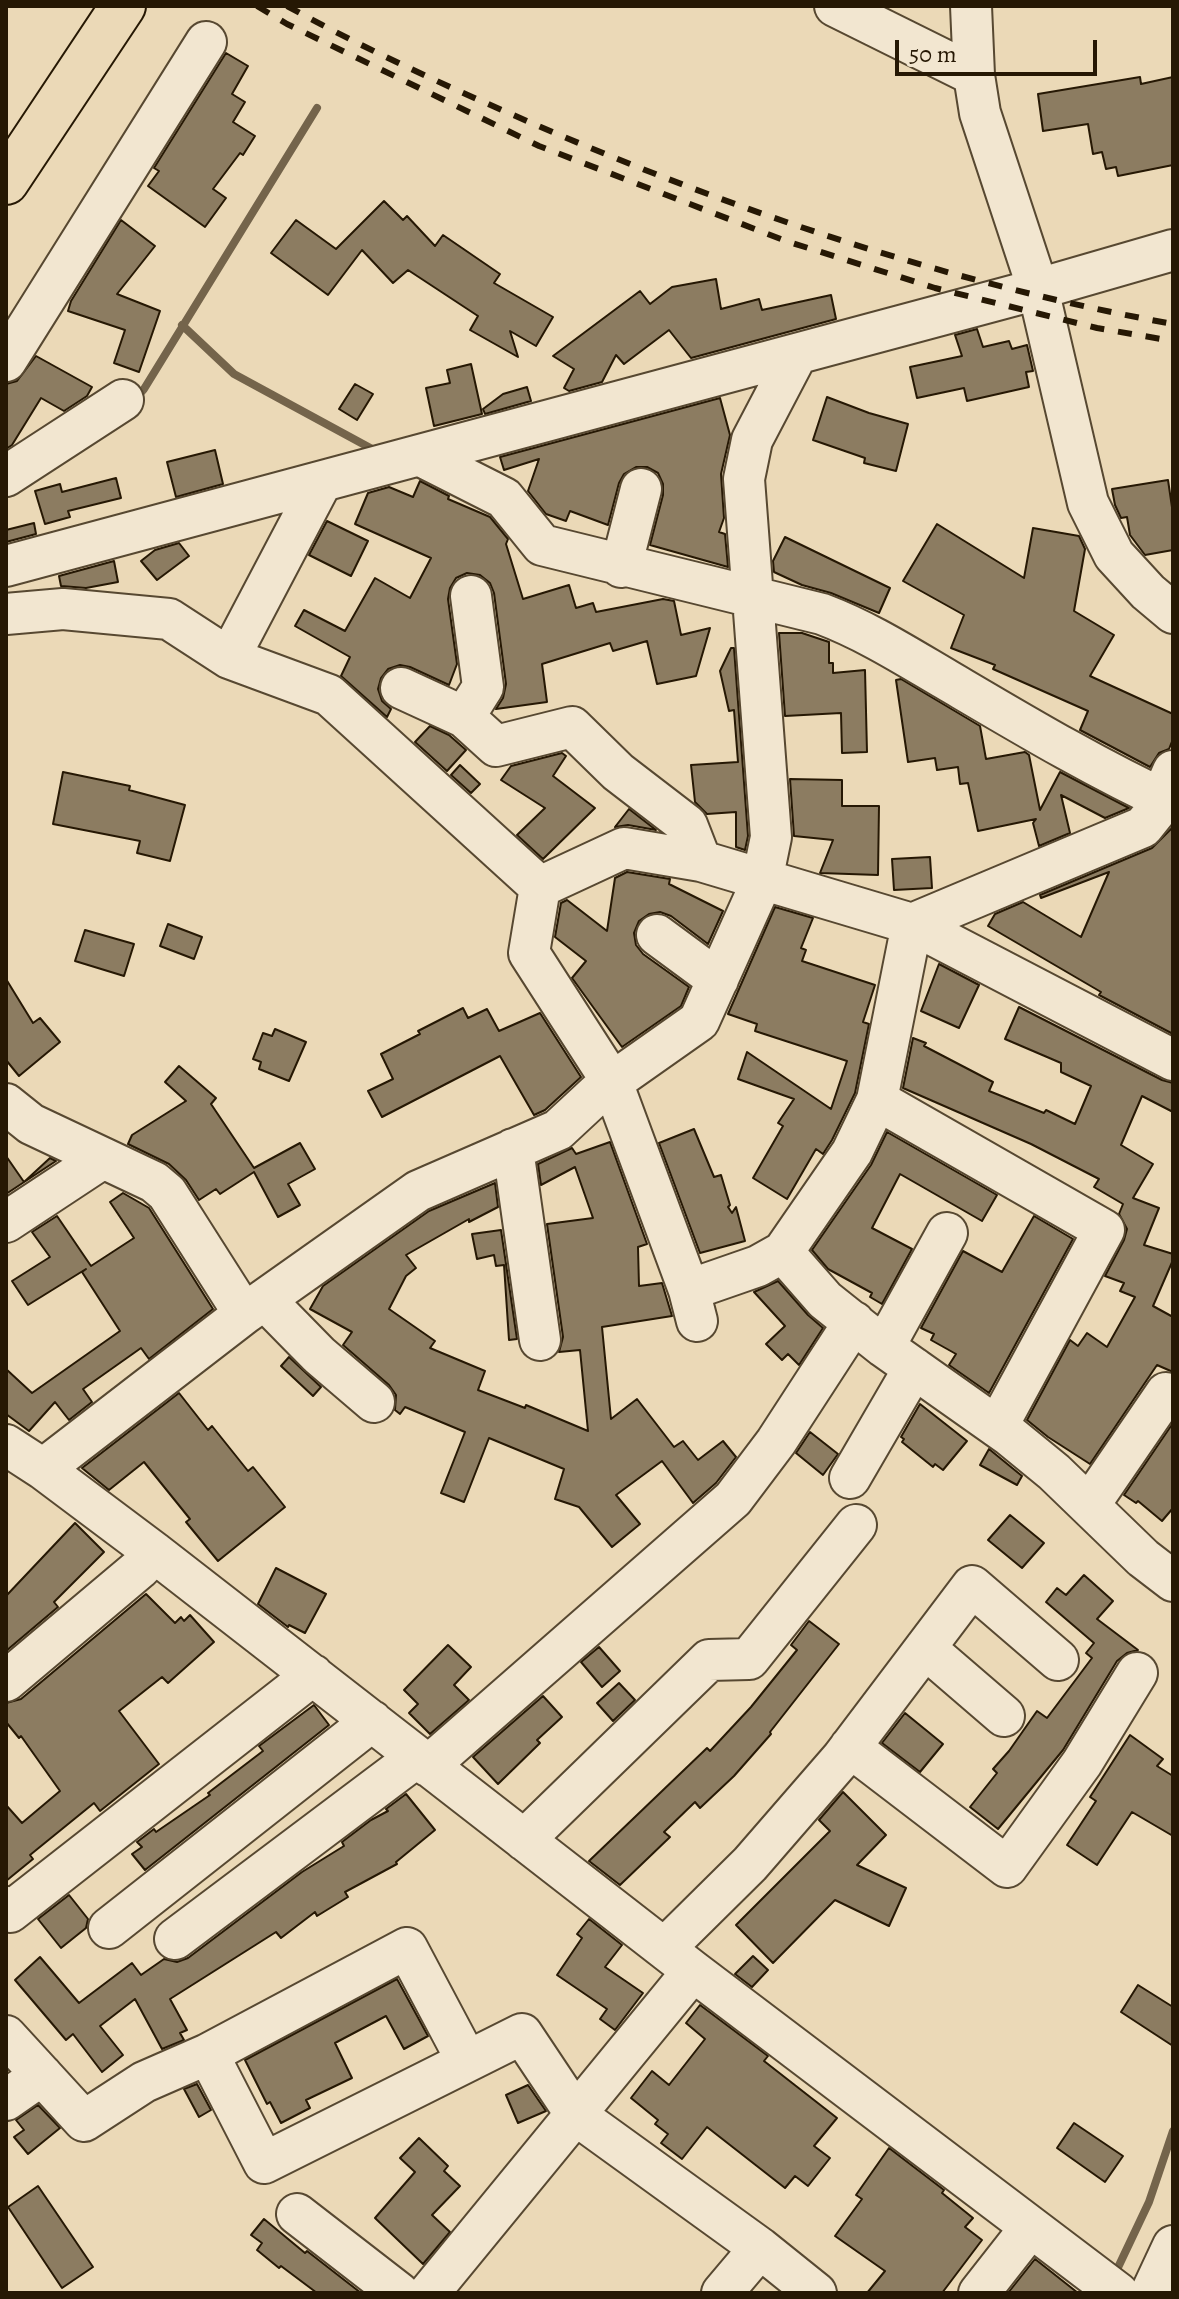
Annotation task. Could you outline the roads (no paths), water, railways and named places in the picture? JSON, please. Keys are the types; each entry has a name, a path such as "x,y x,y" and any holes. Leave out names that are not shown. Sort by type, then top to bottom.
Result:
{"main road":[{"path":"6,182 123,6"}],"street":[{"path":"835,6 974,75"},
{"path":"971,6 974,75 980,113 1038,289 1088,503 1114,555 1148,592 1173,613"},
{"path":"6,361 206,42"},
{"path":"6,566 1173,250"},
{"path":"797,354 752,440 744,479 771,837 762,881 699,1021 612,1082 558,1130 418,1191 255,1308 17,1463 364,1728 524,1840 682,1971 1024,2236 1118,2293"},
{"path":"6,476 123,400"},
{"path":"421,456 504,498 542,545 621,567 822,614 851,625 905,653 1015,719 1164,798 1143,827 912,924"},
{"path":"229,658 321,483"},
{"path":"621,567 641,489"},
{"path":"464,717 483,687 471,596"},
{"path":"6,614 63,609 169,619 229,658 329,695 540,887"},
{"path":"401,688 464,717 496,746 572,727 618,772 687,825 701,861"},
{"path":"540,887 624,848 701,861 912,924 1173,1060"},
{"path":"540,887 529,953 612,1082 693,1305 783,1252 852,1152 877,1100 912,924"},
{"path":"657,935 718,980"},
{"path":"877,1100 1104,1230 997,1427"},
{"path":"6,1104 31,1124 154,1182 167,1193 255,1308 319,1355 374,1402"},
{"path":"513,1149 540,1340"},
{"path":"6,1222 103,1158"},
{"path":"850,1478 947,1233"},
{"path":"783,1252 825,1300 997,1427 1090,1504 1143,1558 1173,1581"},
{"path":"175,1939 414,1764 733,1499 776,1442 854,1322"},
{"path":"1090,1504 1166,1393"},
{"path":"524,1840 709,1660 749,1659 856,1525"},
{"path":"6,1681 147,1561"},
{"path":"429,2293 576,2115 682,1971 750,1864 850,1747 972,1586 1058,1660"},
{"path":"925,1648 1004,1716"},
{"path":"850,1747 1007,1867 1082,1763 1137,1673"},
{"path":"6,1907 10,1912 304,1681"},
{"path":"109,1928 364,1728"},
{"path":"6,2036 84,2121 144,2082 208,2054 407,1948 467,2061"},
{"path":"208,2054 264,2163 522,2034 576,2115 760,2248 816,2293"},
{"path":"6,2100 42,2075"},
{"path":"297,2214 399,2293"},
{"path":"979,2293 1024,2236"},
{"path":"1151,2293 1173,2246"},
{"path":"722,2293 760,2248"}],"waterway":[{"path":"135,399 317,108"},
{"path":"182,325 234,374 374,450"},
{"path":"1113,2278 1149,2202 1173,2131"}],"railway":[{"path":"257,6 287,24 539,146 786,241 935,288 1097,328 1173,341"},
{"path":"287,6 376,52 497,108 605,154 764,214 926,266 1008,288 1173,324"}]}
